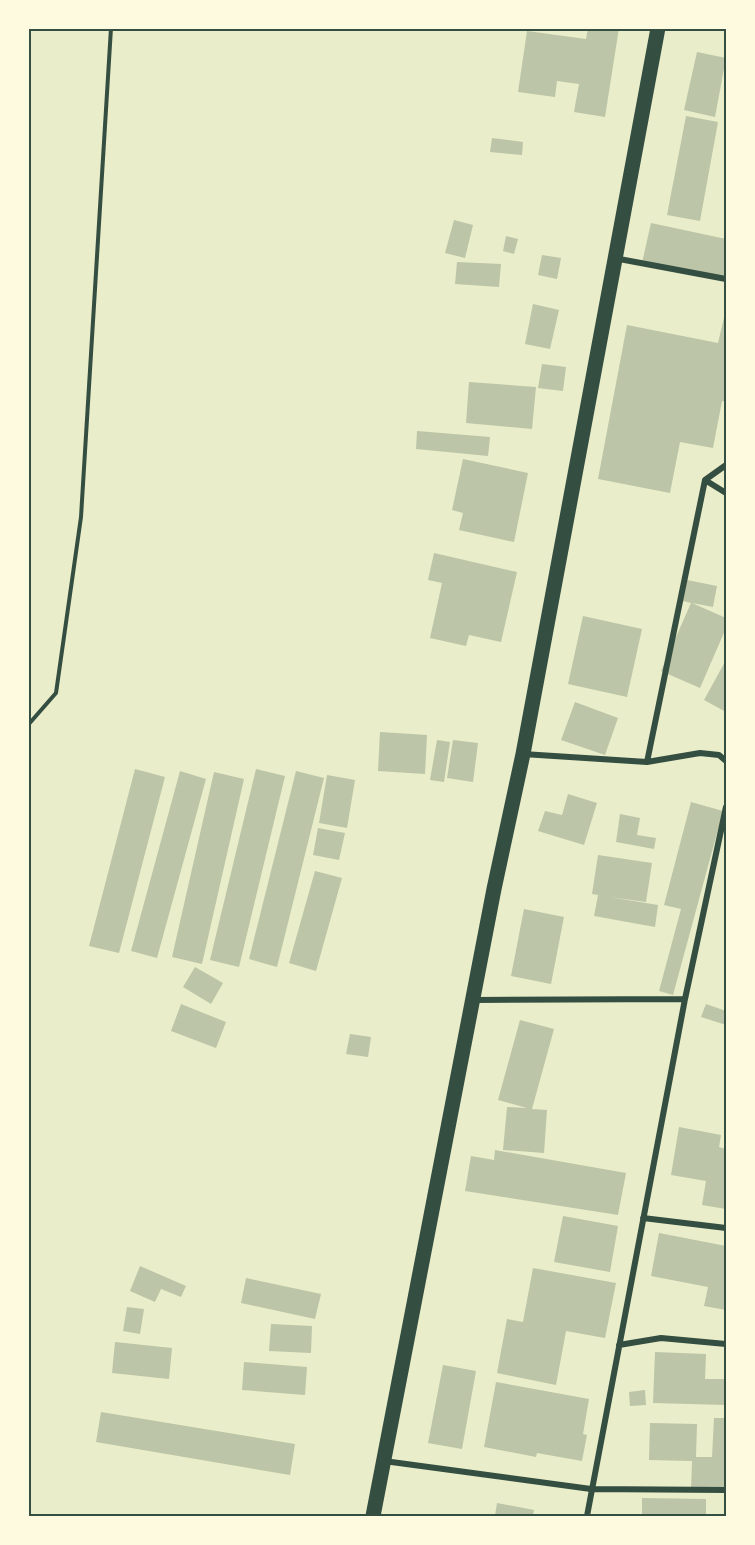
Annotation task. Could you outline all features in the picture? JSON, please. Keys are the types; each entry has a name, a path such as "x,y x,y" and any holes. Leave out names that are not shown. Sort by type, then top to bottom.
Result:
{"main road":[{"path":"374,1516 472,1000 523,754 658,28"}],"street":[{"path":"614,258 726,279"},
{"path":"647,762 705,480 726,465"},
{"path":"705,480 726,493"},
{"path":"523,754 647,762 700,753 719,756 726,761"},
{"path":"587,1516 685,999 726,807"},
{"path":"472,1000 685,999"},
{"path":"643,1218 726,1228"},
{"path":"619,1345 661,1338 726,1344"},
{"path":"384,1461 591,1489 726,1490"}],"path":[{"path":"28,725 56,693 81,517 111,28"}],"building":[{"path":"588,28 619,28 605,117 574,112 579,84 557,81 555,97 518,92 527,31 586,39"},
{"path":"697,52 726,58 715,117 684,110"},
{"path":"686,116 718,122 700,221 667,215"},
{"path":"492,138 523,142 522,155 490,152"},
{"path":"454,220 473,225 465,258 445,253"},
{"path":"651,223 726,239 726,277 642,263"},
{"path":"506,236 518,239 514,254 503,251"},
{"path":"542,255 561,258 557,279 538,275"},
{"path":"457,262 501,264 499,287 455,284"},
{"path":"533,304 559,310 550,349 525,344"},
{"path":"726,309 726,402 722,401 713,448 680,442 670,493 598,479 627,325 718,343"},
{"path":"542,364 566,367 563,391 538,388"},
{"path":"469,382 536,387 532,429 466,423"},
{"path":"417,431 490,437 488,456 416,449"},
{"path":"463,459 528,473 514,542 459,530 463,513 452,510"},
{"path":"434,553 517,572 501,642 469,635 466,646 430,638 442,583 428,580"},
{"path":"687,580 717,586 713,607 692,603 726,618 726,628 700,688 661,671 691,603 683,601"},
{"path":"583,616 642,629 627,697 568,684"},
{"path":"726,660 726,712 704,700"},
{"path":"575,702 618,718 605,755 561,740"},
{"path":"380,732 427,735 425,774 378,771"},
{"path":"437,740 450,742 444,782 430,780"},
{"path":"453,740 478,743 473,782 447,778"},
{"path":"135,769 165,777 119,953 89,946"},
{"path":"256,769 285,776 239,967 210,960"},
{"path":"180,771 206,779 157,958 131,951"},
{"path":"296,771 324,778 277,967 249,959"},
{"path":"214,772 244,779 202,964 172,957"},
{"path":"327,775 355,780 347,828 319,823"},
{"path":"568,794 597,803 584,845 538,831 545,811 562,815"},
{"path":"691,802 723,811 673,995 659,991 681,909 664,905"},
{"path":"620,814 640,818 637,835 656,838 654,849 616,842"},
{"path":"318,828 345,833 339,860 313,855"},
{"path":"598,855 652,863 646,902 609,897 658,905 655,927 594,916 598,895 592,894"},
{"path":"315,871 342,878 316,971 289,963"},
{"path":"524,909 564,917 551,984 511,976"},
{"path":"195,967 223,983 211,1004 183,987"},
{"path":"181,1004 226,1022 216,1048 171,1031"},
{"path":"706,1004 726,1011 726,1025 701,1017"},
{"path":"520,1020 554,1029 532,1109 547,1110 544,1153 503,1150 507,1107 527,1108 498,1100"},
{"path":"350,1034 371,1037 368,1057 346,1054"},
{"path":"679,1127 721,1135 719,1147 726,1149 726,1209 702,1205 706,1181 671,1175"},
{"path":"495,1150 626,1173 618,1215 465,1191 471,1156 494,1160"},
{"path":"563,1216 618,1226 610,1272 554,1262"},
{"path":"659,1233 726,1246 726,1310 704,1306 708,1287 651,1276"},
{"path":"140,1266 186,1286 181,1297 161,1289 155,1302 130,1291"},
{"path":"533,1268 616,1283 605,1338 566,1331 556,1385 497,1373 507,1319 523,1322"},
{"path":"246,1278 321,1294 315,1319 241,1303"},
{"path":"127,1307 144,1309 140,1334 123,1331"},
{"path":"271,1324 312,1326 311,1353 269,1351"},
{"path":"115,1342 172,1348 169,1379 112,1373"},
{"path":"655,1352 706,1354 705,1379 726,1379 726,1405 653,1403"},
{"path":"244,1362 307,1367 305,1395 242,1390"},
{"path":"443,1365 476,1371 462,1449 428,1443"},
{"path":"496,1382 589,1399 583,1434 587,1435 582,1461 537,1453 536,1457 484,1447"},
{"path":"645,1390 646,1405 630,1406 629,1392"},
{"path":"101,1412 295,1444 290,1475 96,1442"},
{"path":"714,1418 726,1418 726,1491 691,1490 692,1461 649,1460 650,1423 697,1424 696,1457 712,1457"},
{"path":"642,1498 706,1499 706,1516 642,1516"},
{"path":"497,1503 534,1510 533,1516 495,1516"}]}
